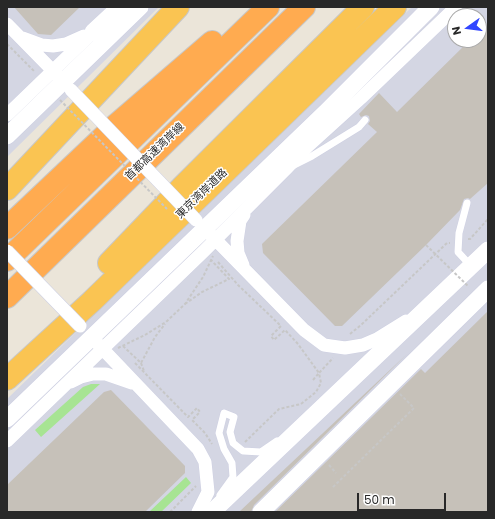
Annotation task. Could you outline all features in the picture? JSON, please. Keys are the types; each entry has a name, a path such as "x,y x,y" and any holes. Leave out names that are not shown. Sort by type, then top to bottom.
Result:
{"highway":[{"path":"7,188 178,7"},
{"path":"7,228 117,124 202,51 248,7"},
{"path":"7,260 268,7"},
{"name":"首都高速湾岸線","path":"7,297 304,7"},
{"path":"32,355 49,329 81,293 182,188 363,7"},
{"name":"東京湾岸道路","path":"7,379 92,301 395,7"},
{"path":"7,309 25,279"}],"street":[{"path":"7,115 62,81 93,32 120,7"},
{"path":"7,136 140,7"},
{"path":"7,419 327,111 431,7"},
{"path":"244,268 238,254 237,241 240,221 247,208 306,147 361,98 456,7"},
{"path":"7,24 304,330 324,345 345,348 363,345 377,339 426,308"},
{"path":"18,35 42,45 53,46 66,44 93,32"},
{"path":"205,229 247,208"},
{"path":"212,512 488,250"},
{"path":"7,251 138,385 198,449 205,462 208,492 198,512"},
{"path":"260,512 488,289"},
{"path":"7,441 64,385 91,337"},
{"path":"64,385 81,377 93,374 106,374 138,385"}],"lane":[{"path":"285,170 312,156 359,127 365,120"},
{"path":"467,203 459,233 458,252 471,266"},
{"path":"212,512 216,500 233,477 232,463 224,449 219,433 224,413 234,416 230,432 233,443 243,451 260,452 312,417"}],"path":[{"path":"7,44 38,76"},
{"path":"60,100 170,213"},
{"path":"344,336 361,325 447,243 470,239 488,219"},
{"path":"426,245 471,290"},
{"path":"185,304 203,277 212,255 298,344 319,373 321,383 316,392 301,404 279,409 242,444"},
{"path":"211,260 229,279"},
{"path":"141,363 155,337 166,322 185,304 202,292 229,279 235,280"},
{"path":"118,348 145,335 166,322"},
{"path":"281,326 271,336 274,340 285,330"},
{"path":"116,346 124,353"},
{"path":"123,346 141,363 144,372"},
{"path":"313,380 336,354"},
{"path":"134,362 205,433"},
{"path":"333,487 414,408 397,390"},
{"path":"188,417 197,408 200,412 192,420"},
{"path":"170,512 198,484"}],"shaded area":[{"path":"7,7 159,7 7,157"},
{"path":"412,7 488,7 488,512 7,512 7,399"}],"green space":[{"path":"91,384 100,384 41,437 35,430 83,387"},
{"path":"186,477 191,483 161,512 149,512"}],"building":[{"path":"14,7 80,7 51,35 38,34"},
{"path":"488,23 488,183 470,199 464,199 460,210 342,326 335,326 263,253 262,244 377,132 368,124 370,121 369,116 366,115 361,117 359,114 379,93 397,112 462,48 487,48"},
{"path":"488,311 488,512 275,512 421,369 425,373"},
{"path":"407,354 254,505 251,512 239,512"},
{"path":"111,390 185,466 185,473 145,512 7,512 7,485 104,392"}]}
